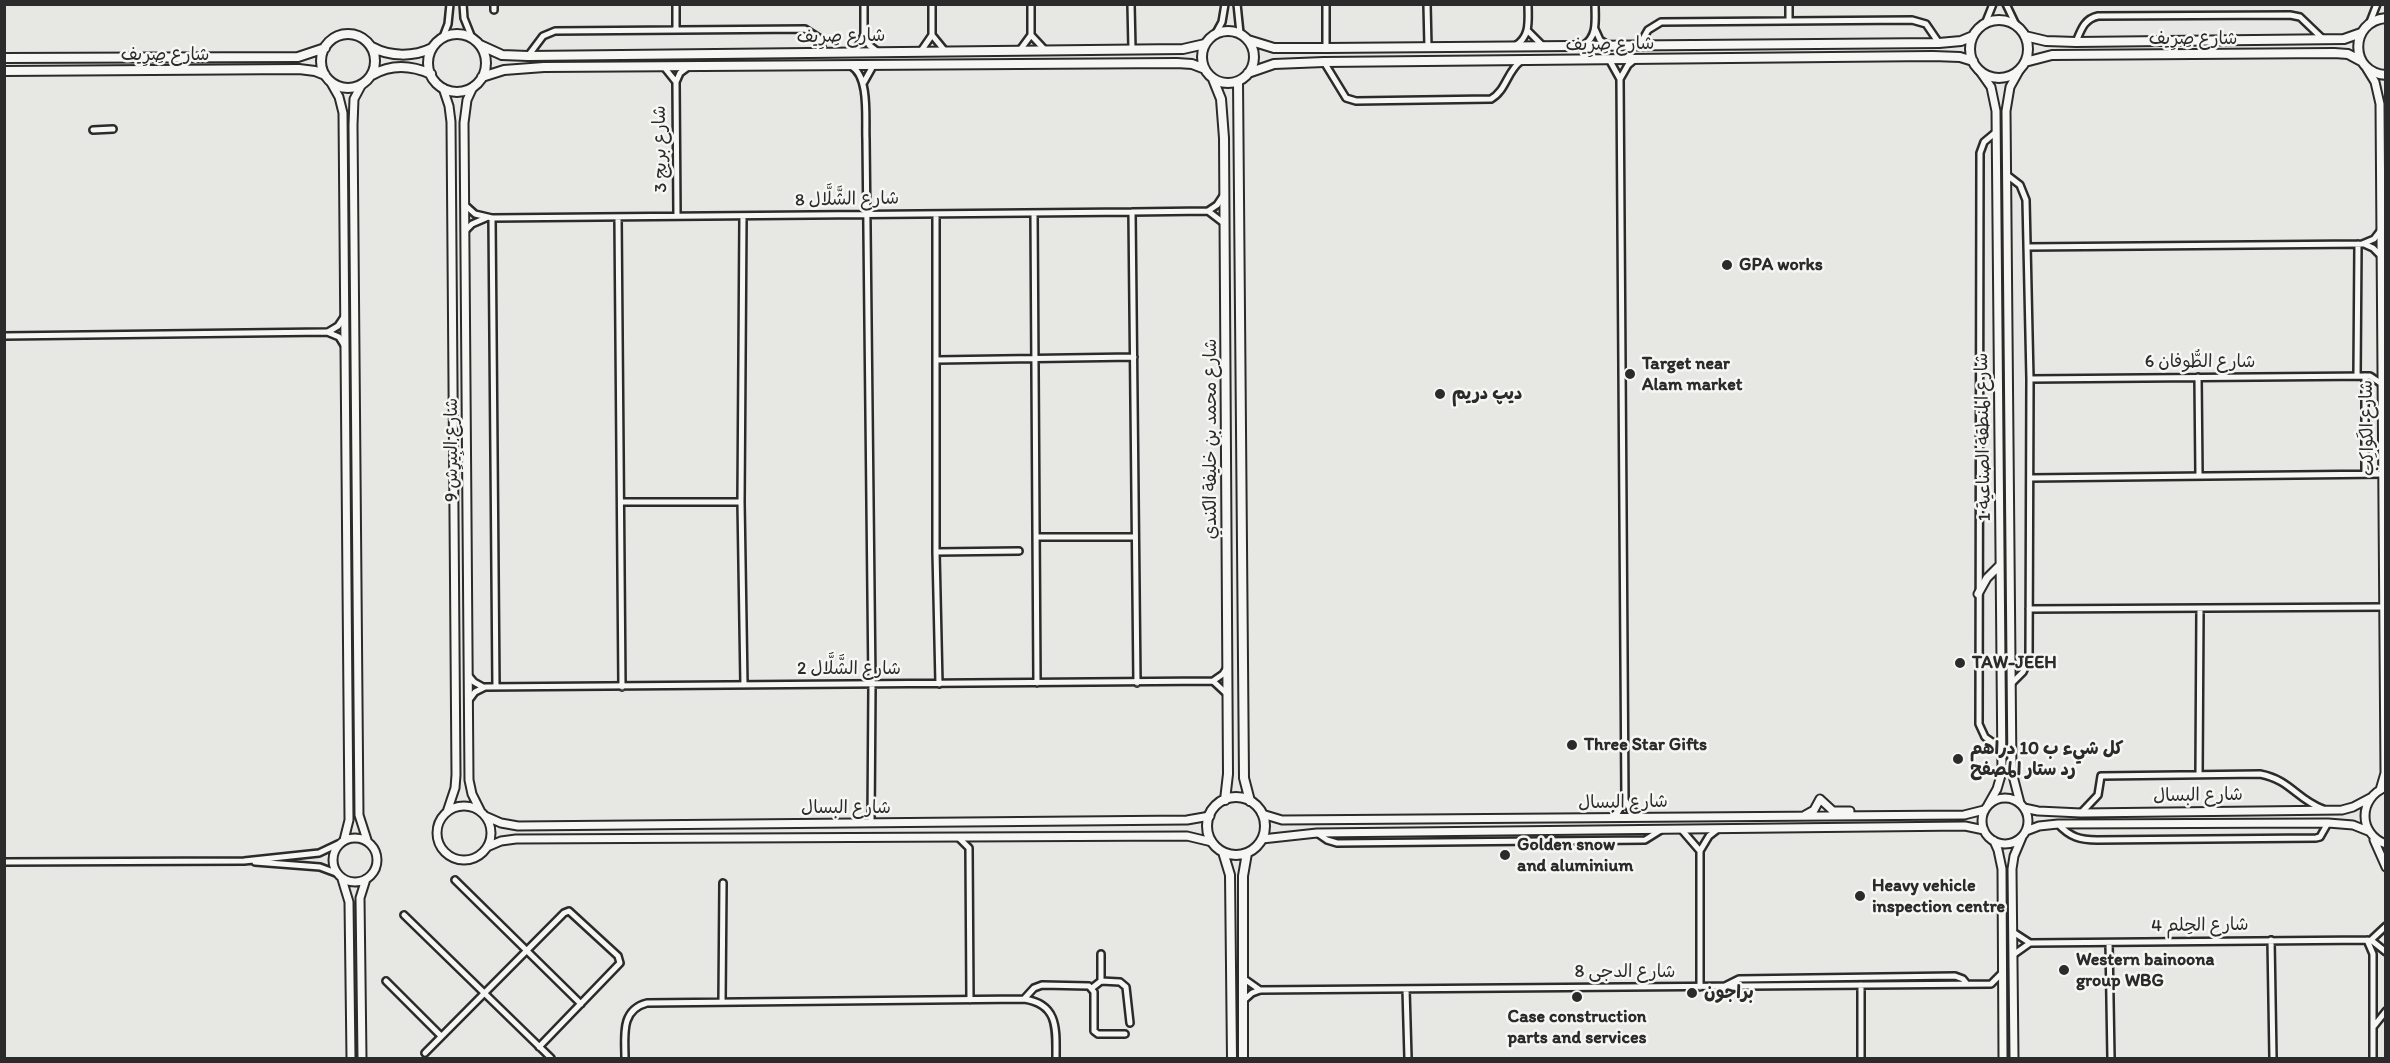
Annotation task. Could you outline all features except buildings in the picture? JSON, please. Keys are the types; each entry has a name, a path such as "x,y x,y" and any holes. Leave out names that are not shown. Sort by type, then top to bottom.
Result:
{"main road":[{"path":"2385,18 2369,23 2361,33 2357,44 2361,61 2367,69 2373,73 2385,75"},
{"path":"2001,20 2016,25 2025,36 2028,53 2023,65 2005,78 1987,75 1979,70 1971,53 1973,36 1985,24 2001,20"},
{"path":"1232,31 1240,33 1248,40 1254,57 1248,73 1238,81 1230,83 1214,80 1205,69 1202,52 1205,44 1216,33 1232,31"},
{"name":"شارع صِرِيف","path":"2025,36 2046,41 2076,42 2323,39 2348,38 2361,33"},
{"path":"346,34 363,38 372,47 394,54 419,54 453,34 472,38 480,45 486,61 482,76 473,87 458,92 443,88 431,74 417,68 396,67 383,69 356,87 342,88 327,78 321,63 325,48 338,36 346,34"},
{"name":"شارع صِرِيف","path":"1248,40 1274,48 1326,48 1940,43 1961,41 1973,36"},
{"name":"شارع صِرِيف","path":"480,45 502,55 528,56 1183,49 1205,44"},
{"path":"372,47 376,61 372,75"},
{"name":"شارع صِرِيف","path":"4,58 298,57 325,48"},
{"path":"431,74 429,61 432,48"},
{"name":"شارع صِرِيف","path":"2023,65 2052,55 2334,53 2348,54 2361,61"},
{"name":"شارع صِرِيف","path":"1248,73 1274,64 1324,62 1610,61 1933,56 1960,57 1973,61"},
{"name":"شارع صِرِيف","path":"482,76 511,69 664,67 1177,63 1192,64 1205,69"},
{"name":"شارع صِرِيف","path":"4,71 299,69 315,71 327,78"},
{"name":"شارع محمد بن خليفة الكندي","path":"1214,80 1219,91 1224,116 1228,694 1228,781 1225,800"},
{"name":"شارع محمد بن خليفة الكندي","path":"1238,81 1244,778 1250,801"},
{"path":"1243,1059 1243,870 1247,853 1262,839 1265,831 1262,814 1250,801 1233,798 1225,800 1213,809 1208,833 1212,842 1223,852 1231,855 1247,853"},
{"path":"1223,852 1230,875 1232,1059"}],"street":[{"path":"443,38 448,24 450,4"},
{"path":"463,4 466,23 472,38"},
{"path":"676,4 676,29"},
{"path":"864,4 864,35 869,45 878,52"},
{"path":"921,51 932,35 932,4"},
{"path":"1018,51 1028,42 1031,35 1031,4"},
{"path":"1131,4 1132,49"},
{"path":"1216,33 1222,22 1225,4"},
{"path":"1238,4 1240,33"},
{"path":"1326,4 1326,48"},
{"path":"1427,4 1428,46"},
{"path":"1515,46 1528,32 1528,4"},
{"path":"1584,45 1595,29 1595,4"},
{"path":"1789,4 1789,20"},
{"path":"1985,24 1993,4"},
{"path":"2006,4 2016,25"},
{"path":"2369,23 2377,4"},
{"path":"2076,42 2082,27 2096,16 2290,15 2300,17 2323,39"},
{"path":"1640,44 1648,30 1661,22 1789,20 1912,20 1926,24 1940,43"},
{"path":"528,56 543,36 555,31 676,29 805,29 819,38 824,53"},
{"path":"1595,29 1600,40 1608,45"},
{"path":"1528,32 1542,45"},
{"path":"855,52 864,35"},
{"path":"932,35 945,51"},
{"path":"1031,35 1045,50"},
{"path":"1620,79 1628,65 1634,60"},
{"path":"1324,62 1346,98 1356,101 1400,101 1491,99 1497,96 1512,69 1521,61"},
{"path":"1610,61 1620,79 1625,800 1630,809 1643,818"},
{"name":"شارع المنطقة الصناعية 1","path":"2022,806 2012,772 2007,175 2008,96 2014,77 2023,65"},
{"path":"851,66 858,72 863,84 867,214 872,684 871,823"},
{"path":"863,84 873,66"},
{"name":"شارع بريج 3","path":"664,67 676,82"},
{"name":"شارع بريج 3","path":"677,216 676,82 680,74 688,67"},
{"name":"شارع الكَواكِب","path":"2367,69 2380,97 2382,385 2385,474 2385,773 2383,789"},
{"name":"شارع المنطقة الصناعية 1","path":"1979,70 1988,81 1994,97 1996,132 2002,749 2000,780 1986,807"},
{"path":"327,78 339,97 343,113 349,820 332,858 349,902 351,1059"},
{"path":"4,862 244,861 320,867 358,882 366,879 375,870 377,856 367,840 359,814 353,103 362,84"},
{"name":"شارع البِيرِش 9","path":"473,87 467,100 464,123 468,675 470,786 483,814"},
{"name":"شارع البِيرِش 9","path":"443,88 451,122 456,763 455,788 447,812"},
{"path":"93,129 113,129"},
{"path":"1996,132 1984,142 1980,153 1978,594 1980,727 1985,737 2002,749"},
{"path":"2007,175 2020,185 2024,193 2030,379 2029,659 2023,672 2011,684"},
{"path":"1224,193 1217,205 1208,211 1225,224"},
{"path":"465,205 475,214 489,218"},
{"name":"شارع الشَّلَّال 8","path":"489,218 1208,211"},
{"path":"1132,212 1137,683"},
{"path":"1034,213 1037,683"},
{"path":"936,214 936,552 939,684"},
{"path":"743,216 741,502 744,685"},
{"path":"618,217 622,687"},
{"path":"465,231 472,224 489,218"},
{"path":"489,218 496,687"},
{"path":"2360,244 2374,239 2381,229"},
{"path":"2027,247 2360,244 2373,248 2382,257"},
{"path":"2357,376 2360,244"},
{"path":"4,336 327,332 336,328 344,317"},
{"path":"327,332 339,338 345,345"},
{"path":"937,360 1134,357"},
{"path":"2368,376 2382,366"},
{"path":"2368,376 2382,385"},
{"path":"2366,474 2368,376"},
{"name":"شارع الطُّوفان 6","path":"2030,379 2368,376"},
{"path":"2198,377 2199,475"},
{"path":"2030,478 2385,474"},
{"path":"621,502 741,502"},
{"path":"1036,537 1135,537"},
{"path":"936,552 1019,551"},
{"path":"1978,594 1987,578 2000,565"},
{"path":"2029,609 2385,607"},
{"path":"2199,775 2200,609"},
{"path":"1227,668 1220,677 1213,681 1228,694"},
{"path":"468,675 474,682 485,687"},
{"name":"شارع الشَّلَّال 2","path":"485,687 1213,681"},
{"path":"469,700 477,690 485,687"},
{"path":"2081,813 2098,795 2101,776 2260,774 2284,782 2306,801 2325,810"},
{"name":"شارع البسال","path":"2022,806 2038,811 2081,813 2325,810 2353,807 2383,789"},
{"path":"2003,1059 2002,869 1994,841 1984,830 1982,823 1986,807 1994,800 2006,798 2022,806 2028,819 2014,856 2012,869 2014,1059"},
{"path":"2370,798 2364,818 2385,867"},
{"path":"1799,816 1814,810 1820,799 1833,811 1850,812 1861,816"},
{"path":"1610,818 1618,812 1625,800"},
{"path":"468,806 483,814 490,826 487,847 474,858 466,860 450,856 443,850 437,835 438,826 447,812 453,808 468,806"},
{"name":"شارع البسال","path":"1262,814 1282,820 1861,816 1964,815 1986,807"},
{"name":"شارع البسال","path":"483,814 501,823 518,826 1187,820 1210,816"},
{"path":"2058,824 2067,834 2076,839 2097,840 2316,838 2320,837 2328,823"},
{"name":"شارع البسال","path":"2024,834 2039,826 2058,824 2328,823 2353,825 2385,844"},
{"name":"شارع البسال","path":"1262,839 1317,833 1965,826 1984,830"},
{"path":"1700,987 1700,851 1709,836 1718,829"},
{"path":"1681,830 1700,851"},
{"path":"1994,841 2012,843 2024,834"},
{"name":"شارع البسال","path":"487,847 501,841 516,839 1187,836 1212,842"},
{"path":"244,861 319,853 355,837 367,840"},
{"path":"958,837 969,848 970,1000"},
{"path":"969,848 980,837"},
{"path":"362,1059 360,898 366,879"},
{"path":"454,880 581,1004"},
{"path":"722,1002 723,883"},
{"path":"425,1053 526,950 564,913 569,911 618,956 620,961 618,967 539,1047"},
{"path":"404,915 551,1059"},
{"path":"2369,940 2385,926"},
{"path":"2013,932 2030,943 2013,955"},
{"path":"2271,940 2273,1059"},
{"path":"2369,940 2385,952"},
{"path":"2369,940 2373,954 2373,1059"},
{"name":"شارع الحِلم 4","path":"2030,943 2369,940"},
{"path":"2109,943 2110,1059"},
{"path":"1101,954 1101,981"},
{"path":"2003,971 1999,978 1991,984 2003,996"},
{"path":"1725,986 1739,979 1955,976 1967,984"},
{"path":"1242,978 1260,990"},
{"path":"386,981 441,1036"},
{"path":"1092,988 1101,981 1120,982 1126,987 1130,1023"},
{"path":"1024,999 1034,988 1045,984 1087,985 1092,988 1094,994 1094,1031 1098,1034 1125,1034"},
{"name":"شارع الدجى 8","path":"1260,990 1991,984"},
{"path":"1861,985 1861,1059"},
{"path":"1034,988 1037,1002"},
{"path":"1406,989 1408,1059"},
{"path":"1242,1003 1252,993 1260,990"},
{"path":"625,1059 626,1023 630,1014 647,1003 1024,999 1037,1002 1048,1011 1055,1023 1056,1059"},
{"path":"2373,1028 2385,1011"}],"shaded area":[{"path":"5,5 2385,5 2385,1058 5,1058"}],"place":[{"name":"GPA works","path":"1727,265"},
{"name":"Target near Alam market","path":"1630,374"},
{"name":"دیپ دریم","path":"1440,394"},
{"name":"TAW-JEEH","path":"1960,663"},
{"name":"Three Star Gifts","path":"1572,745"},
{"name":"كل شيء ب 10 دراهم رد ستار المصفح","path":"1958,759"},
{"name":"Golden snow and aluminium","path":"1505,855"},
{"name":"Heavy vehicle inspection centre","path":"1860,896"},
{"name":"Western bainoona group WBG","path":"2064,970"},
{"name":"براجون","path":"1692,993"},
{"name":"Case construction parts and services","path":"1577,997"}]}
